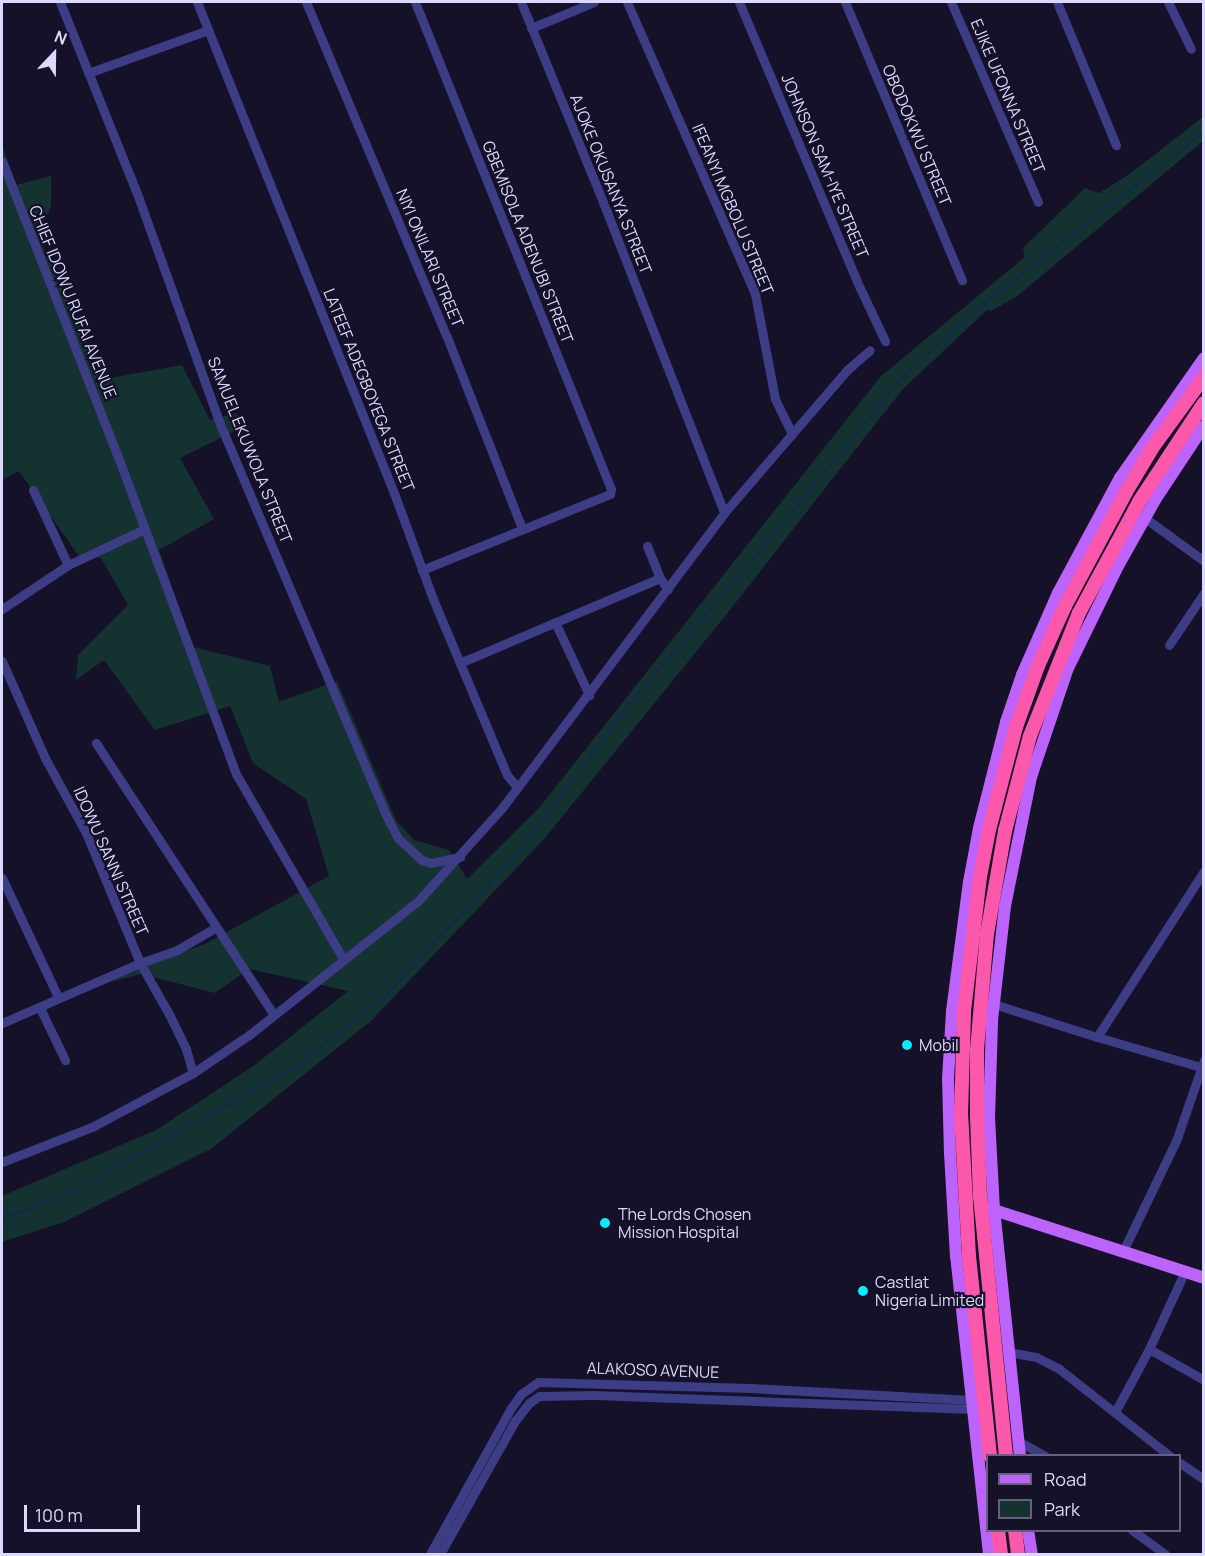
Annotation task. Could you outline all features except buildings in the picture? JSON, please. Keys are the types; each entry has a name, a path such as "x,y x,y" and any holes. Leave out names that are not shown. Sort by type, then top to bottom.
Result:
{"highway":[{"path":"990,1454 962,1256 962,1063 984,829 1038,666 1065,606 1131,483 1203,377"},
{"path":"1006,1454 980,1197 977,1117 986,1019 987,934 1005,831 1018,776 1046,692 1079,614 1140,500 1203,403"},
{"path":"998,1532 1001,1554"},
{"path":"1015,1532 1018,1554"}],"main road":[{"path":"984,829 997,752 1018,685 1058,593 1120,478 1203,358"},
{"path":"1020,1454 994,1210 986,1019 994,1004 1005,906 1031,777 1068,668 1103,593 1144,518 1202,430"},
{"path":"994,1210 1185,1271 1202,1274"},
{"path":"962,1256 973,1404 986,1526"},
{"path":"987,1532 989,1554"},
{"path":"1028,1532 1032,1554"}],"street":[{"name":"SAMUEL EKUWOLA STREET","path":"60,2 139,199 220,424 384,811 399,838 422,860 431,863 460,857"},
{"name":"LATEEF ADEGBOYEGA STREET","path":"197,2 394,493 422,570 507,774 517,787"},
{"name":"NIYI ONILARI STREET","path":"306,2 447,337 522,528"},
{"name":"GBEMISOLA ADENUBI STREET","path":"415,2 611,489 610,494 522,528"},
{"name":"AJOKE OKUSANYA STREET","path":"521,2 603,202 724,513"},
{"path":"531,28 594,2"},
{"name":"IFEANYI MGBOLU STREET","path":"627,2 755,294 775,399 792,434"},
{"name":"JOHNSON SAM-IYE STREET","path":"739,2 860,288 885,341"},
{"name":"OBODOKWU STREET","path":"845,2 962,279"},
{"name":"EJIKE UFONNA STREET","path":"951,2 1038,202"},
{"path":"1058,2 1116,145"},
{"path":"1168,2 1191,49"},
{"path":"88,73 208,30"},
{"name":"CHIEF IDOWU RUFAI AVENUE","path":"2,161 117,454 236,774 344,960"},
{"path":"2,1162 92,1127 193,1073 249,1035 418,901 481,835 589,695 724,513 847,370 870,350"},
{"path":"33,490 68,565"},
{"path":"1144,518 1203,561"},
{"path":"422,570 522,528"},
{"path":"2,609 68,565 145,529"},
{"path":"647,546 660,578 668,590"},
{"path":"462,662 660,578"},
{"path":"1169,645 1203,593"},
{"path":"555,622 589,695"},
{"name":"IDOWU SANNI STREET","path":"2,661 45,758 86,834 140,963 186,1049 193,1073"},
{"path":"96,743 214,928 273,1014"},
{"path":"1096,1037 1203,871"},
{"path":"2,878 58,998"},
{"path":"2,1023 140,963 177,950 214,928"},
{"path":"994,1004 1096,1037 1202,1063 1176,1141 1123,1251"},
{"path":"40,1008 65,1060"},
{"path":"1115,1412 1149,1349 1185,1271"},
{"path":"1149,1349 1203,1380"},
{"path":"1008,1352 1027,1354 1050,1363 1169,1454"},
{"name":"ALAKOSO AVENUE","path":"430,1554 512,1408 521,1394 538,1382 750,1388 973,1404"},
{"name":"ALAKOSO AVENUE","path":"440,1554 516,1421 528,1403 539,1396 550,1394 973,1404"},
{"path":"1018,1441 1043,1454"},
{"path":"1181,1464 1203,1479"},
{"path":"1135,1532 1164,1554"}],"green space":[{"path":"1204,116 1203,141 1016,297 991,311 987,310 902,390 726,615 545,838 371,1021 211,1149 64,1222 2,1242 2,1196 156,1130 252,1067 348,991 249,969 215,993 141,974 71,992 205,944 329,876 306,799 253,763 230,706 155,730 104,660 76,680 78,655 128,605 101,558 78,555 19,471 2,480 2,145 16,185 51,176 51,207 37,234 104,379 182,365 210,420 237,413 239,429 180,458 214,519 159,550 193,647 270,666 279,702 337,681 396,820 414,840 449,850 467,879 539,808 881,376 1025,257 1023,248 1085,188 1099,193 1131,173"}],"waterway":[{"path":"2,1218 69,1194 293,1069 383,998 517,854 645,685 753,560 902,378 987,301 1204,132"}],"place":[{"name":"Mobil","path":"907,1045"},
{"name":"The Lords Chosen Mission Hospital","path":"605,1223"},
{"name":"Castlat Nigeria Limited","path":"863,1291"}]}
